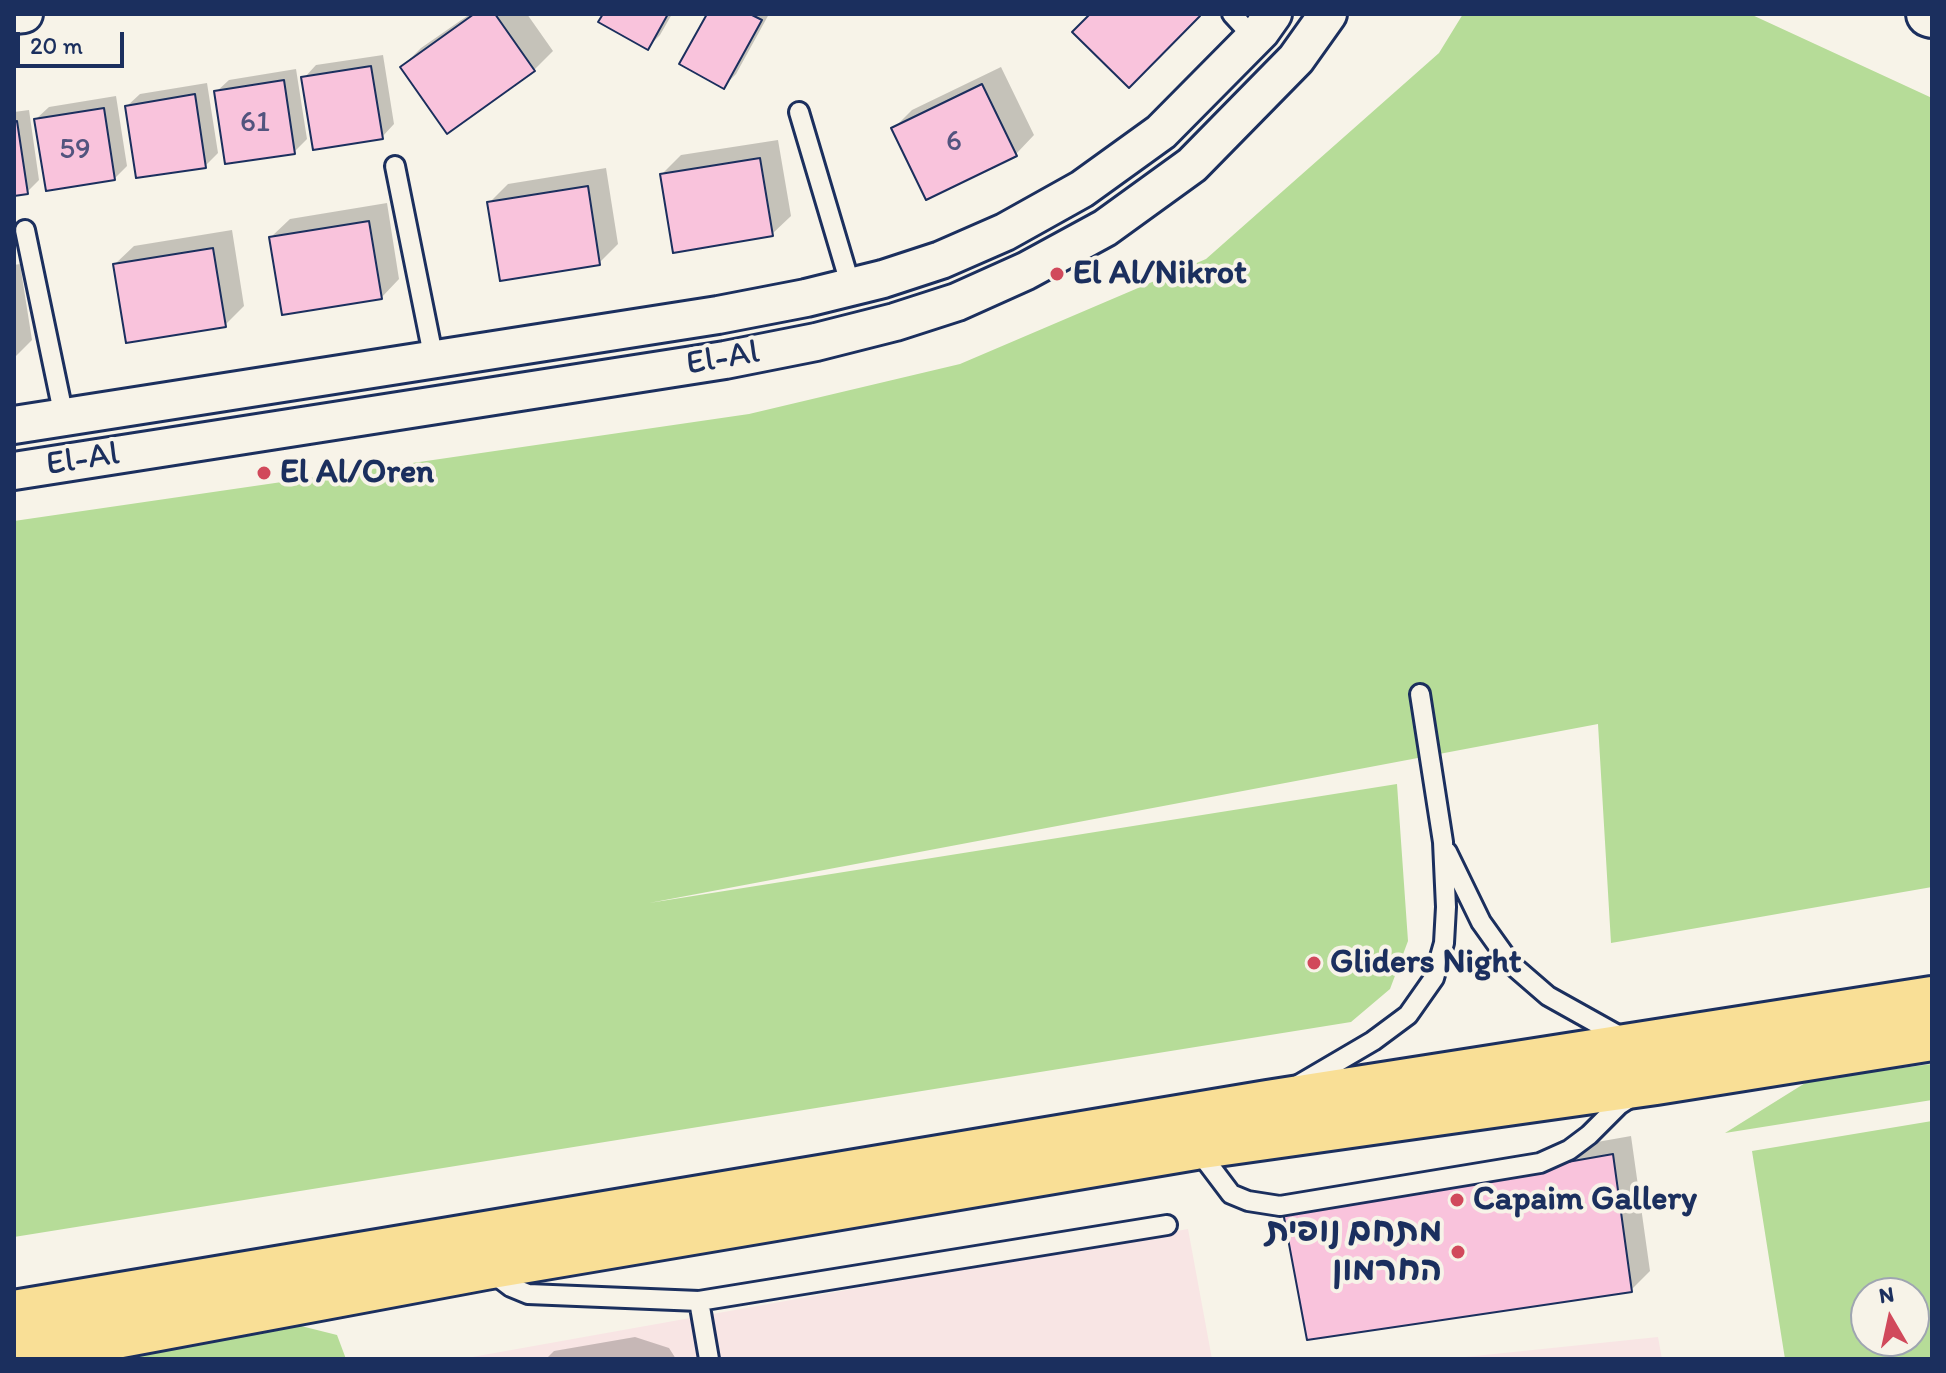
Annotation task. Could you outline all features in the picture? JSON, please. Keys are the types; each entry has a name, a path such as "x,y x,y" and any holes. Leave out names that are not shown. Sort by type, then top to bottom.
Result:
{"highway":[{"path":"14,1355 485,1267 1195,1147 1646,1064 1932,999"},
{"path":"14,1313 1268,1103 1932,1038"}],"street":[{"path":"14,15 24,14"},
{"name":"El-Al","path":"14,471 725,360 816,342 957,302 1026,271 1105,228 1192,165 1296,59 1328,14"},
{"name":"El-Al","path":"14,425 718,315 851,287 941,260 1005,232 1082,189 1161,132 1253,22"}],"lane":[{"path":"799,112 851,287"},
{"path":"395,166 434,360"},
{"path":"25,230 64,417"},
{"path":"1268,1103 1373,1041 1408,1015 1434,978 1445,931 1443,842 1420,694"},
{"path":"1195,1147 1231,1194 1248,1201 1280,1206 1540,1163 1569,1150 1619,1105 1646,1064 1548,996 1511,964 1481,922 1443,842"},
{"path":"485,1267 511,1287 528,1294 699,1301 1167,1225"},
{"path":"699,1301 709,1359"}],"shaded area":[{"path":"1188,1229 1212,1359 461,1359"},
{"path":"1658,1337 1662,1359 1446,1359"}],"green space":[{"path":"1463,14 1750,14 1932,98 1932,887 1611,943 1598,724 649,903 1397,784 1408,941 1390,989 1351,1022 14,1237 14,521 749,414 960,364 1206,259 1439,53"},
{"path":"1932,1064 1932,1100 1725,1133 1810,1080"},
{"path":"1932,1121 1932,1359 1785,1359 1752,1151"},
{"path":"285,1322 337,1335 346,1359 92,1359"}],"building":[{"path":"474,14 495,14 535,71 447,134 400,67"},
{"path":"603,14 668,14 648,50 598,22"},
{"path":"707,14 750,14 762,20 724,89 679,64"},
{"path":"1090,14 1200,16 1129,88 1072,32"},
{"path":"371,66 383,139 313,150 301,77"},
{"path":"284,80 295,154 225,164 214,91"},
{"path":"982,84 1017,156 926,200 891,128"},
{"path":"195,94 206,168 136,178 125,106"},
{"path":"104,108 115,180 46,191 34,119"},
{"path":"17,121 28,194 14,196 14,122"},
{"path":"760,158 773,236 673,253 660,174"},
{"path":"588,186 600,265 500,281 487,202"},
{"path":"369,221 382,299 282,315 269,237"},
{"path":"213,248 226,327 126,343 113,264"},
{"name":"מתחם נופית החרמון","path":"1613,1154 1632,1292 1307,1340 1283,1212"}],"place":[{"name":"El Al/Nikrot","path":"1057,274"},
{"name":"El Al/Oren","path":"264,473"},
{"name":"Gliders Night","path":"1314,963"},
{"name":"Capaim Gallery","path":"1457,1200"},
{"name":"מתחם נופית החרמון","path":"1458,1252"}]}
